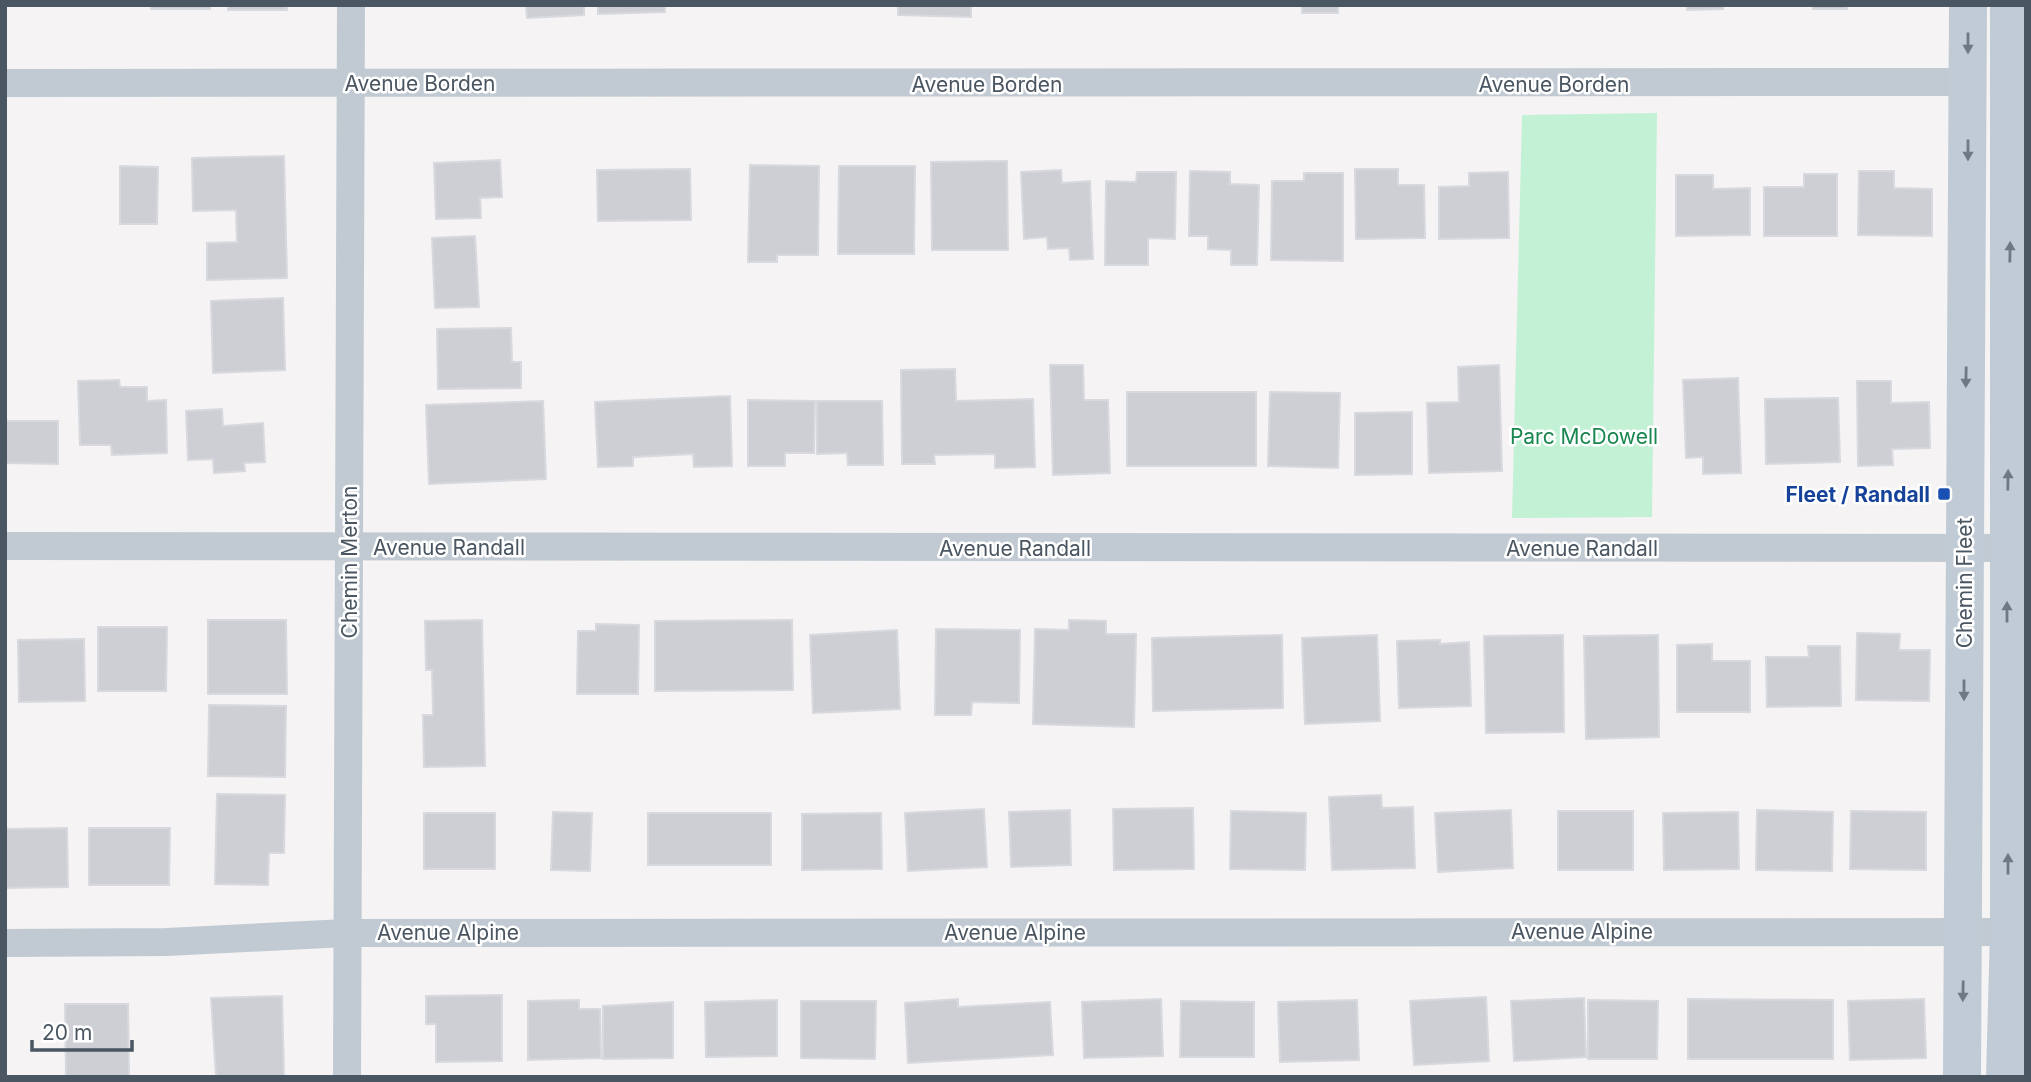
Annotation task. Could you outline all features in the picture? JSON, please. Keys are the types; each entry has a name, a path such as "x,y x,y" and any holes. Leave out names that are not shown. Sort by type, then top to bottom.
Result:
{"main road":[{"name":"Chemin Fleet","path":"1962,1077 1968,5"},
{"name":"Chemin Fleet","path":"2005,1077 2017,932 2018,81 2009,5"}],"street":[{"name":"Chemin Merton","path":"347,1077 351,5"},
{"name":"Avenue Borden","path":"5,83 1968,82"},
{"name":"Avenue Randall","path":"5,546 2017,548"},
{"name":"Avenue Alpine","path":"5,943 167,942 346,933 2017,932"}],"green space":[{"name":"Parc McDowell","path":"1657,113 1652,517 1512,518 1522,115"}],"building":[{"path":"151,5 210,5 210,9 151,9"},
{"path":"228,5 287,5 287,10 228,10"},
{"path":"505,5 584,5 584,15 527,18 526,6"},
{"path":"598,5 665,5 665,12 598,14"},
{"path":"898,5 971,5 971,17 898,15"},
{"path":"1302,5 1338,5 1338,13 1302,13"},
{"path":"1687,5 1723,5 1723,9 1687,10"},
{"path":"1813,5 1847,5 1847,9 1813,9"},
{"path":"284,156 287,278 207,280 207,243 237,242 236,210 193,211 192,158"},
{"path":"500,160 502,197 480,198 481,218 436,219 434,163"},
{"path":"1007,161 1008,250 932,250 931,162"},
{"path":"750,165 819,166 818,255 777,255 777,262 748,262"},
{"path":"120,166 158,167 157,224 120,224"},
{"path":"839,166 915,166 914,254 838,254"},
{"path":"690,169 691,220 598,221 597,170"},
{"path":"1355,169 1398,169 1398,185 1424,185 1425,238 1356,239"},
{"path":"1061,170 1062,183 1090,181 1093,259 1070,260 1069,248 1048,249 1047,237 1024,239 1021,172"},
{"path":"1190,171 1230,172 1230,184 1259,185 1257,265 1231,265 1231,250 1208,249 1208,236 1189,236"},
{"path":"1859,171 1894,171 1894,188 1932,189 1932,236 1858,235"},
{"path":"1137,172 1176,172 1175,239 1148,238 1148,265 1105,265 1106,181 1136,182"},
{"path":"1508,172 1509,238 1439,239 1439,187 1469,186 1469,173"},
{"path":"1304,173 1343,173 1343,261 1271,260 1272,181 1304,181"},
{"path":"1804,174 1837,174 1837,236 1764,236 1764,187 1804,187"},
{"path":"1676,175 1713,175 1713,189 1750,188 1750,235 1676,236"},
{"path":"475,236 479,307 435,308 432,238"},
{"path":"283,298 285,370 213,373 211,301"},
{"path":"511,328 512,362 521,362 521,388 438,389 437,329"},
{"path":"1050,365 1083,365 1084,400 1108,400 1110,473 1053,475"},
{"path":"1499,365 1502,471 1429,473 1427,403 1459,402 1458,367"},
{"path":"955,369 956,401 1033,399 1035,467 995,468 995,454 934,455 935,464 902,464 901,370"},
{"path":"1738,378 1741,473 1703,474 1703,457 1686,458 1683,380"},
{"path":"119,380 120,387 147,387 147,401 166,400 167,453 112,455 111,445 80,445 78,381"},
{"path":"1857,381 1891,381 1891,403 1929,402 1930,448 1892,449 1893,465 1858,466"},
{"path":"1127,392 1256,392 1256,466 1127,466"},
{"path":"1270,392 1340,393 1338,468 1268,466"},
{"path":"730,396 732,466 694,467 693,454 633,457 633,466 598,467 595,402"},
{"path":"1838,398 1840,462 1766,464 1765,399"},
{"path":"748,400 815,401 814,453 785,453 785,466 748,466"},
{"path":"543,401 546,479 429,484 426,405"},
{"path":"817,401 882,401 883,465 848,465 847,453 817,454"},
{"path":"222,409 223,426 263,423 265,462 244,463 245,471 214,473 213,459 188,460 186,411"},
{"path":"1412,412 1412,474 1355,475 1355,413"},
{"path":"5,421 58,421 58,464 5,463"},
{"path":"208,620 286,620 287,694 208,694"},
{"path":"482,620 485,766 424,767 423,715 433,715 432,670 426,670 425,621"},
{"path":"792,620 793,690 655,691 655,621"},
{"path":"1069,620 1106,621 1106,634 1136,634 1134,727 1033,724 1035,629 1069,630"},
{"path":"596,624 639,625 638,694 577,694 578,631 596,631"},
{"path":"98,627 167,627 166,691 98,691"},
{"path":"936,629 1020,630 1019,703 972,702 971,715 935,715"},
{"path":"897,630 900,709 813,713 810,635"},
{"path":"1857,633 1900,634 1899,650 1930,650 1929,701 1856,700"},
{"path":"1282,635 1283,708 1153,711 1152,638"},
{"path":"1377,635 1380,721 1305,724 1302,638"},
{"path":"1563,635 1564,732 1486,733 1484,636"},
{"path":"1658,635 1659,737 1586,739 1584,636"},
{"path":"84,639 85,701 19,702 18,640"},
{"path":"1440,640 1440,644 1469,642 1471,706 1399,708 1397,641"},
{"path":"1712,644 1712,661 1750,661 1750,712 1677,712 1677,645"},
{"path":"1808,646 1840,646 1841,706 1767,707 1766,657 1809,657"},
{"path":"209,705 286,706 285,777 208,776"},
{"path":"217,794 285,795 284,853 269,853 268,885 215,884"},
{"path":"1381,795 1382,808 1413,807 1415,868 1332,870 1329,797"},
{"path":"1193,808 1194,869 1114,870 1113,809"},
{"path":"984,809 987,867 908,871 905,813"},
{"path":"1070,810 1071,865 1011,867 1009,812"},
{"path":"1511,810 1513,868 1438,872 1435,813"},
{"path":"1757,810 1833,812 1832,871 1756,870"},
{"path":"1231,811 1306,813 1305,870 1230,869"},
{"path":"1558,811 1633,811 1633,870 1558,870"},
{"path":"1851,811 1926,812 1926,870 1850,869"},
{"path":"553,812 592,813 590,871 551,870"},
{"path":"1738,812 1739,869 1664,870 1663,813"},
{"path":"424,813 495,813 495,869 424,869"},
{"path":"648,813 771,813 771,865 648,865"},
{"path":"881,813 882,869 802,870 802,814"},
{"path":"67,828 68,887 5,888 5,829"},
{"path":"89,828 170,828 169,885 89,885"},
{"path":"502,995 502,1061 436,1062 436,1024 426,1024 426,996"},
{"path":"282,996 284,1077 216,1077 211,998"},
{"path":"1486,997 1489,1061 1414,1065 1410,1001"},
{"path":"1584,998 1586,1057 1514,1061 1511,1001"},
{"path":"958,999 958,1007 1050,1002 1053,1055 908,1063 905,1003"},
{"path":"1161,999 1163,1056 1084,1058 1082,1002"},
{"path":"1688,999 1833,1000 1833,1059 1688,1059"},
{"path":"1924,999 1926,1058 1850,1060 1848,1001"},
{"path":"579,1000 579,1009 600,1009 601,1058 528,1060 528,1001"},
{"path":"777,1000 777,1056 706,1057 705,1002"},
{"path":"1357,1000 1359,1060 1280,1062 1278,1002"},
{"path":"1588,1000 1658,1001 1657,1059 1588,1059"},
{"path":"801,1001 876,1001 875,1059 801,1058"},
{"path":"1181,1001 1254,1002 1254,1057 1180,1057"},
{"path":"673,1002 673,1058 603,1059 603,1006"},
{"path":"65,1004 128,1004 129,1077 66,1077"}],"place":[{"name":"Fleet / Randall","path":"1944,494"}]}
